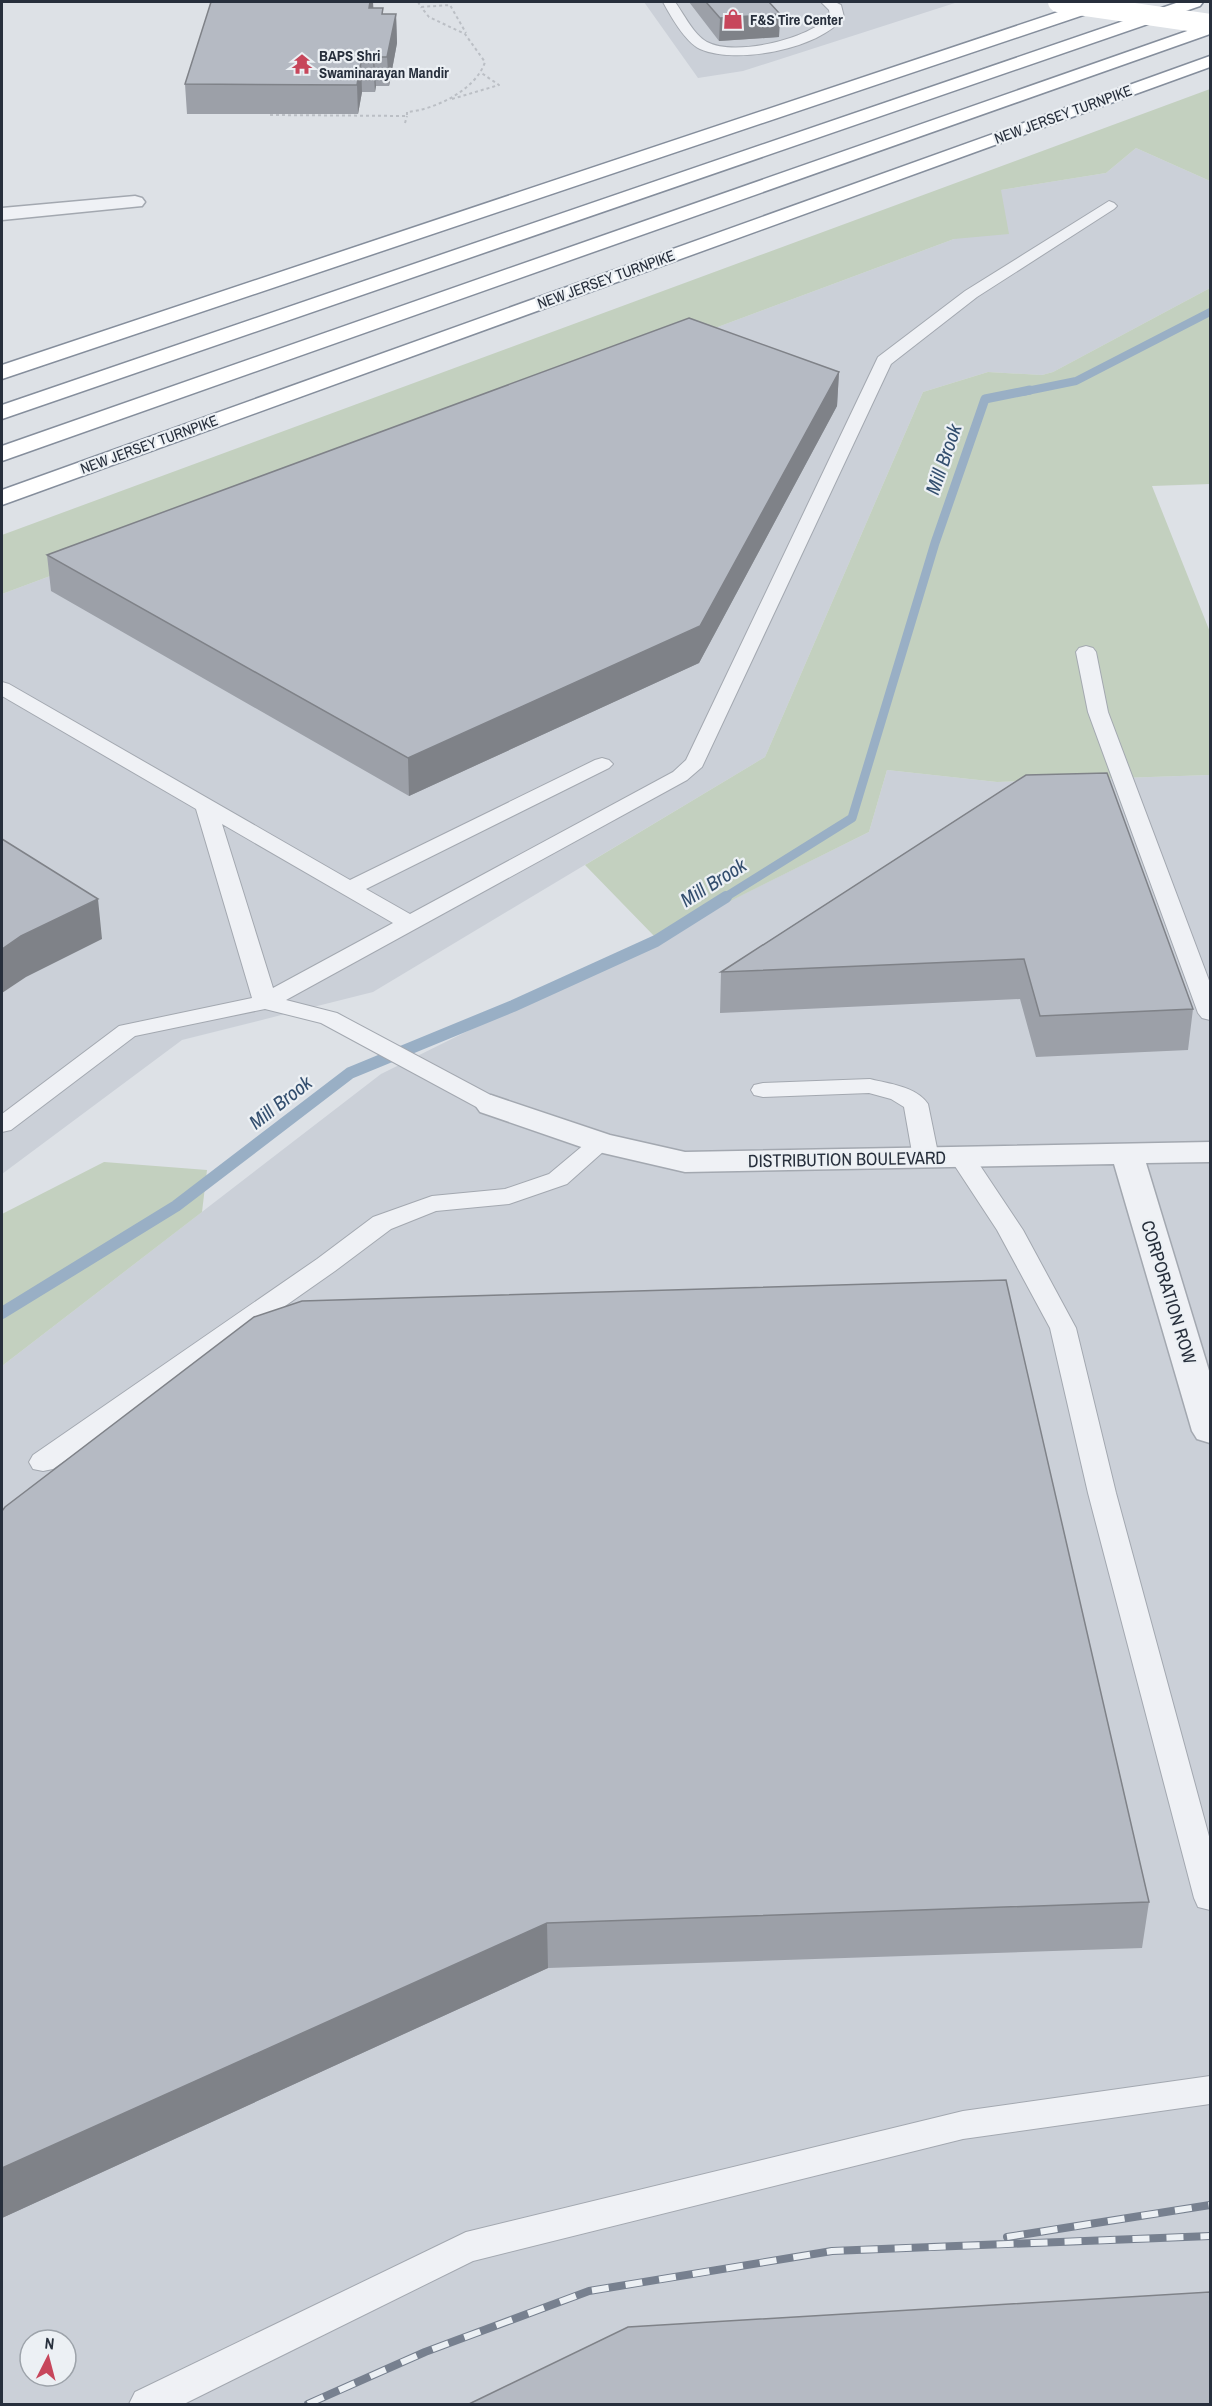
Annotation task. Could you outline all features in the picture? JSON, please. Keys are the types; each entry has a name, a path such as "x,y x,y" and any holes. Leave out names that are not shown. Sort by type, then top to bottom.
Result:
{"main road":[{"path":"1058,2 1210,26"},
{"path":"2,372 1105,2 1210,17"},
{"path":"2,412 1194,2"},
{"name":"NEW JERSEY TURNPIKE","path":"2,454 1210,26"},
{"name":"NEW JERSEY TURNPIKE","path":"2,498 1210,61"}],"street":[{"path":"2,214 135,202"},
{"name":"DISTRIBUTION BOULEVARD","path":"492,1105 601,1143 685,1162 1210,1152"},
{"name":"CORPORATION ROW","path":"1127,1154 1200,1361 1210,1431"}],"lane":[{"path":"669,2 701,44 716,50 752,49 782,44 826,28 837,17 836,8 827,2"},
{"path":"2,1125 127,1031 266,1002 680,776 695,763 884,361 971,294 1109,206"},
{"path":"1086,652 1098,712 1210,1013"},
{"path":"2,688 409,923"},
{"path":"349,889 602,764"},
{"path":"206,806 266,1002"},
{"path":"266,1002 329,1018 492,1105"},
{"path":"763,1090 870,1086 900,1094 916,1104 926,1158"},
{"path":"43,1462 382,1223 432,1204 509,1196 558,1179 601,1143"},
{"path":"962,1157 1010,1230 1063,1328 1102,1492 1210,1898"},
{"path":"148,2404 466,2247 963,2125 1210,2090"}],"path":[{"path":"418,2 426,16 456,29 470,39"},
{"path":"421,7 450,5 485,62 480,72 466,88 446,100"},
{"path":"405,123 407,112 414,112 499,85 480,72"},
{"path":"270,115 407,116"}],"shaded area":[{"path":"644,2 958,2 743,71 698,78"},
{"path":"1136,148 1210,181 1210,288 1053,372 1042,375 988,372 923,392 765,757 373,992 182,1040 2,1174 2,594 954,239 1001,190 1106,173"},
{"path":"887,770 997,782 1210,775 1210,2404 2,2404 2,1366 381,1074 869,832"}],"green space":[{"path":"1210,89 1210,181 1136,148 1106,173 1001,190 1009,234 954,239 2,594 2,535"},
{"path":"1210,288 1210,484 1152,486 1210,632 1210,775 997,782 887,770 869,832 656,938 585,865 765,757 923,392 988,372 1042,375 1053,372"},
{"path":"104,1162 207,1170 202,1212 2,1366 2,1214"}],"building":[{"name":"BAPS Shri Swaminarayan Mandir","path":"211,2 370,2 369,8 383,8 382,14 396,14 387,57 374,57 373,62 361,62 357,85 185,84"},
{"path":"706,2 769,2 780,14 720,18"},
{"path":"689,318 839,372 700,626 408,758 47,555"},
{"path":"1107,773 1193,1009 1040,1016 1024,959 721,972 1026,775"},
{"path":"2,839 98,899 21,936 2,949"},
{"path":"1006,1280 1149,1902 547,1923 2,2168 2,1511 5,1507 254,1317 302,1301"},
{"path":"1210,2292 1210,2404 469,2404 628,2327"}],"waterway":[{"name":"Mill Brook","path":"1022,392 1076,381 1210,312"},
{"name":"Mill Brook","path":"724,898 852,818 935,543 985,399 1030,390"},
{"name":"Mill Brook","path":"2,1313 176,1206 350,1073 513,1006 656,941 726,897"}],"railway":[{"path":"1007,2237 1210,2205"},
{"path":"308,2404 425,2352 589,2291 832,2251 1210,2236"}],"place":[{"name":"F&S Tire Center","path":"733,19"},
{"name":"BAPS Shri Swaminarayan Mandir","path":"302,64"}]}
